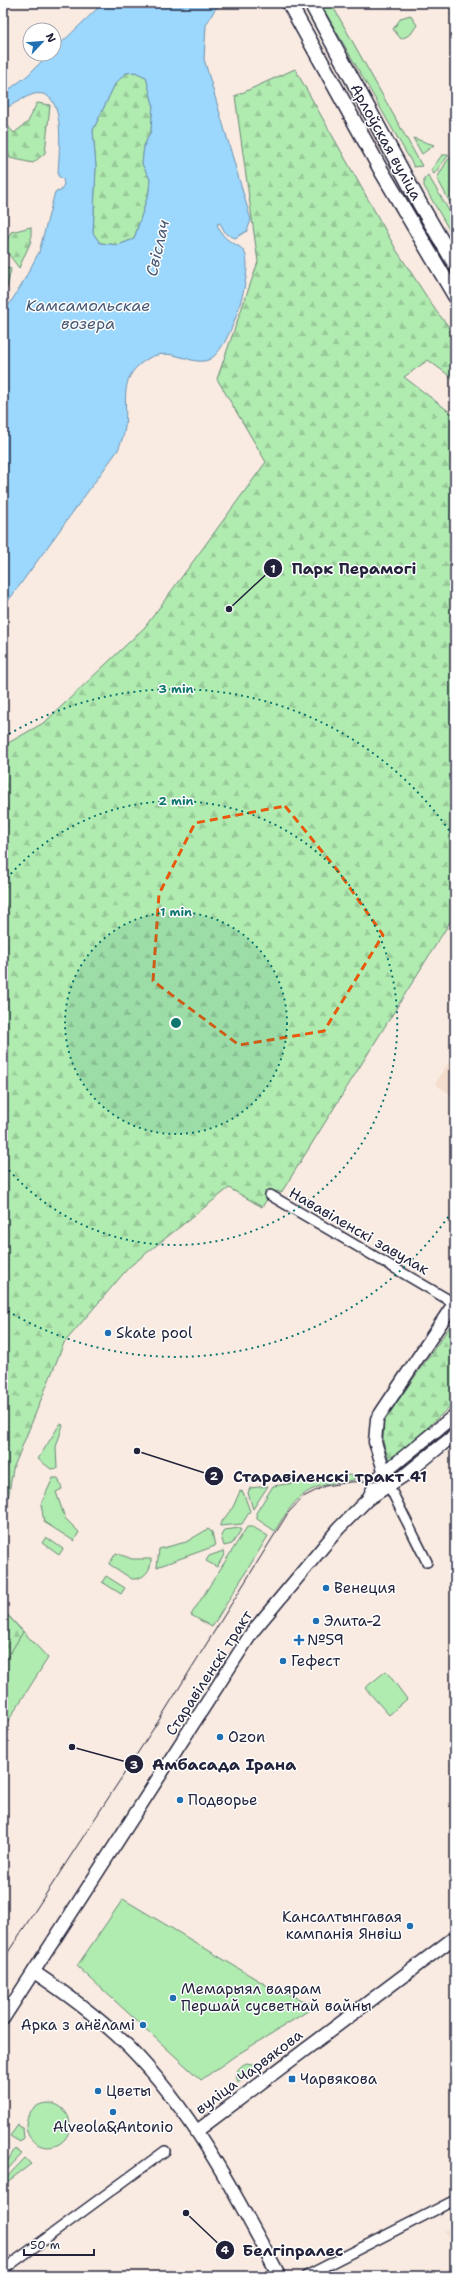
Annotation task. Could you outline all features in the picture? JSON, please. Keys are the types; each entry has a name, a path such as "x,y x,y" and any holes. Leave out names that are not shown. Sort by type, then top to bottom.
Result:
{"main road":[{"name":"Арлоўская вуліца","path":"289,3 401,204 455,296"},
{"name":"Арлоўская вуліца","path":"311,3 420,204 455,264"},
{"path":"401,204 403,200 410,198 420,204"},
{"path":"389,1486 375,1442 376,1420 455,1303"},
{"name":"Старавіленскі тракт","path":"368,1499 376,1482 385,1472 455,1415"},
{"name":"Старавіленскі тракт","path":"3,2019 254,1631 339,1528 368,1499 389,1486 455,1434"},
{"name":"вуліца Чарвякова","path":"197,2131 455,1937"},
{"path":"34,1972 58,1989 128,2046 161,2083 197,2131 225,2174 279,2276"}],"street":[{"name":"Нававіленскі завулак","path":"270,1195 455,1303"},
{"path":"389,1486 427,1562"},
{"path":"3,2270 165,2151"},
{"path":"306,2276 455,2200"}],"highlighted area":[{"path":"285,806 338,871 383,935 324,1031 239,1045 153,981 159,894 195,823"}],"shaded area":[{"path":"455,1052 455,1097 435,1084"},
{"path":"455,2226 455,2252 444,2231"}],"green space":[{"path":"320,3 331,3 422,166 414,167"},
{"path":"410,15 417,25 411,34 401,39 393,29 401,18"},
{"path":"295,69 397,251 436,311 455,334 455,380 428,360 404,377 455,416 455,914 281,1193 277,1191 270,1195 262,1207 229,1188 129,1267 64,1343 13,1469 3,1529 3,746 45,722 145,627 266,462 217,379 258,262 235,96"},
{"path":"135,72 146,77 153,104 151,131 144,146 142,164 150,179 149,192 134,239 118,245 100,243 93,233 96,167 93,130 115,84 126,73"},
{"path":"37,103 50,105 45,153 33,163 10,158 3,138 3,114 5,112 4,122 14,133 28,122"},
{"path":"413,138 434,145 422,154"},
{"path":"455,154 455,212 437,178 447,161"},
{"path":"442,155 449,155 434,174 431,170"},
{"path":"428,175 455,221 455,240 424,186 424,179"},
{"path":"31,227 31,241 19,268 7,252 3,258 3,248 11,232"},
{"path":"3,267 11,269 7,288 3,293"},
{"path":"455,1319 455,1402 400,1453 389,1459 383,1442 384,1421"},
{"path":"60,1424 63,1425 56,1447 57,1468 51,1469 38,1459"},
{"path":"350,1475 354,1477 354,1480 326,1485 315,1488 306,1493 291,1507 275,1531 257,1519 256,1513 273,1486"},
{"path":"53,1478 58,1478 62,1489 56,1492 65,1518 79,1532 74,1541 44,1522 41,1504"},
{"path":"268,1486 253,1509 248,1493 250,1488"},
{"path":"240,1491 243,1492 250,1511 242,1524 220,1526 233,1507"},
{"path":"247,1527 253,1527 268,1536 212,1627 191,1615"},
{"path":"240,1528 241,1530 232,1544 224,1546 221,1536 224,1530"},
{"path":"208,1529 212,1532 215,1546 157,1567 159,1549 186,1542"},
{"path":"46,1537 63,1549 59,1555 42,1543"},
{"path":"223,1551 224,1555 217,1567 206,1561 209,1556"},
{"path":"116,1553 132,1559 151,1559 150,1567 146,1574 140,1578 132,1579 109,1564"},
{"path":"106,1576 125,1588 121,1594 102,1582"},
{"path":"3,1610 48,1658 3,1729"},
{"path":"3,1610 23,1632 3,1665"},
{"path":"386,1671 407,1699 389,1715 365,1688"},
{"path":"123,1899 266,1985 316,2006 235,2056 201,2080 77,1966"},
{"path":"246,2063 259,2065 238,2082 236,2076 237,2073 241,2066"},
{"path":"44,2103 52,2103 57,2104 64,2109 69,2116 69,2134 64,2141 57,2146 44,2147 36,2144 29,2137 26,2129 26,2121 29,2113 36,2106"},
{"path":"18,2125 23,2129 24,2138 20,2142 10,2136"},
{"path":"15,2149 22,2154 3,2174 3,2168"},
{"path":"25,2158 31,2164 7,2182 4,2180"}],"water":[{"name":"Камсамольскае возера","path":"103,3 224,3 215,9 206,25 204,59 251,220 247,231 235,238 226,234 220,223 217,224 224,237 244,251 247,266 246,280 237,313 224,344 216,354 208,360 193,360 168,354 159,355 149,358 139,365 133,372 127,386 125,427 118,450 3,608 3,314 21,286 39,252 55,192 61,191 64,184 63,179 58,176 60,140 59,125 57,112 53,101 45,95 34,94 3,109 3,94 27,76 41,62 62,62 62,42","holes":["135,72 146,77 153,104 151,131 144,146 142,164 150,179 149,192 134,239 118,245 100,243 93,233 96,167 93,130 115,84 126,73"]}],"tram line":[{"path":"3,1960 161,1717 288,1513 303,1497 325,1486 350,1482 387,1480 455,1427"}],"place":[{"name":"Парк Перамогі","path":"229,609"},
{"name":"Skate pool","path":"108,1333"},
{"name":"Старавіленскі тракт 41","path":"137,1451"},
{"name":"Венеция","path":"326,1588"},
{"name":"Элита-2","path":"316,1621"},
{"name":"№59","path":"299,1640"},
{"name":"Гефест","path":"283,1661"},
{"name":"Ozon","path":"220,1737"},
{"name":"Амбасада Ірана","path":"72,1747"},
{"name":"Подворье","path":"180,1800"},
{"name":"Кансалтынгавая кампанія Янвіш","path":"410,1926"},
{"name":"Мемарыял ваярам Першай сусветнай вайны","path":"173,1998"},
{"name":"Арка з анёламі","path":"143,2025"},
{"name":"Чарвякова","path":"292,2079"},
{"name":"Цветы","path":"98,2091"},
{"name":"Alveola&Antonio","path":"113,2112"},
{"name":"Белгіпралес","path":"186,2213"}],"water label":[{"name":"Свіслач","path":"157,248"}]}
